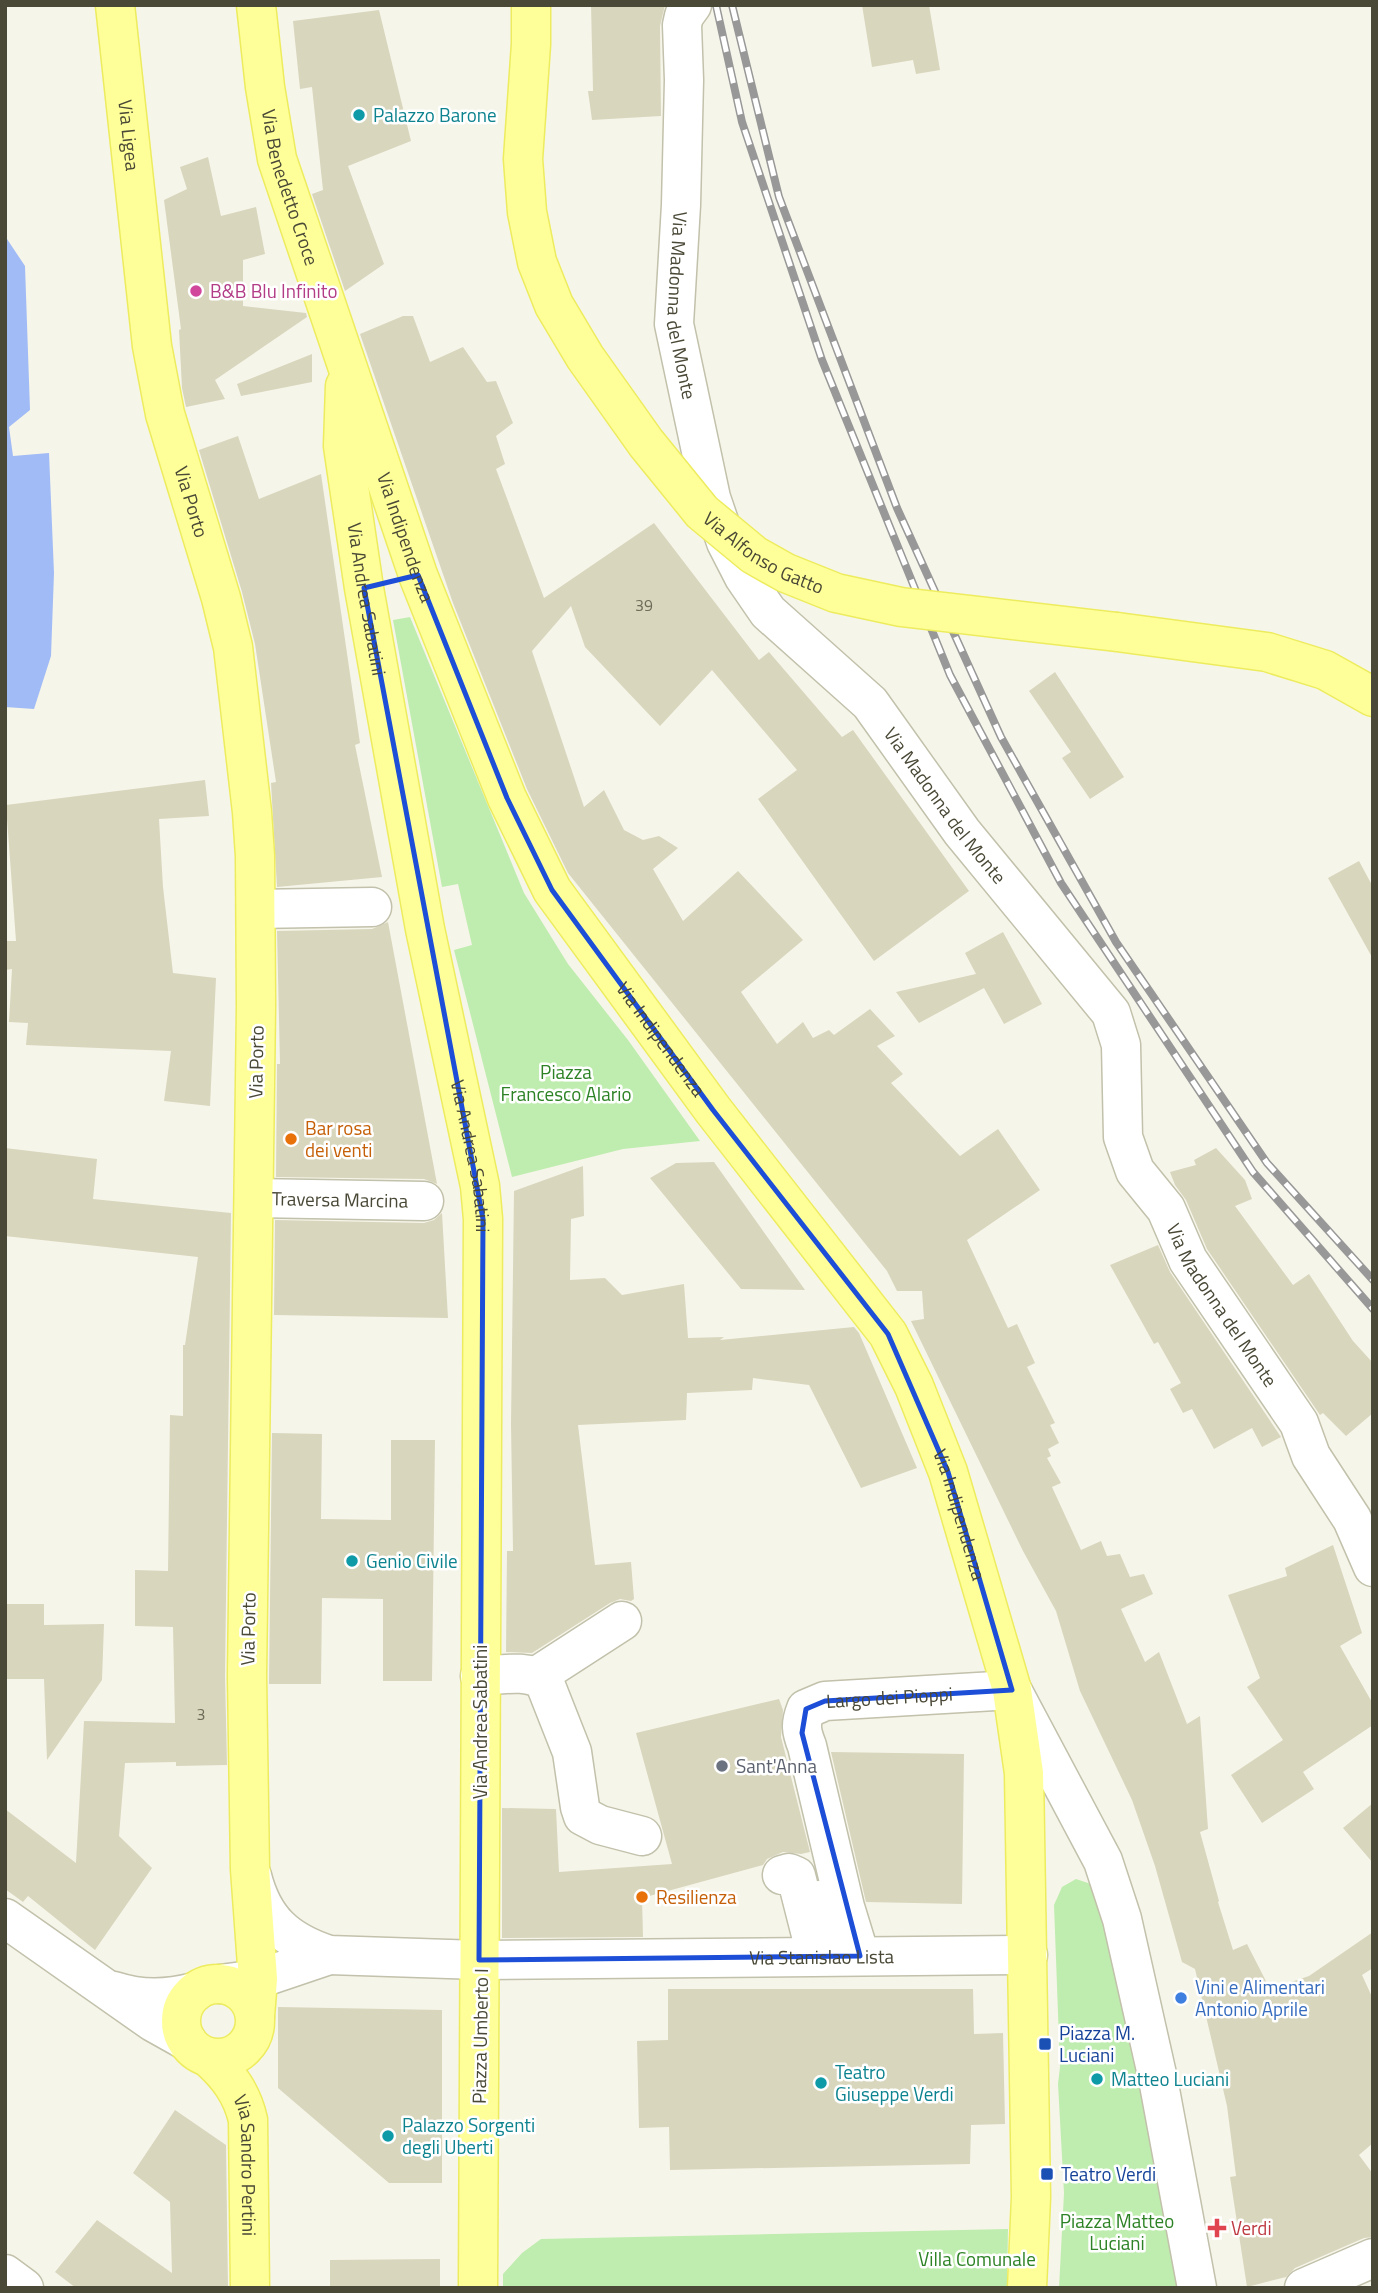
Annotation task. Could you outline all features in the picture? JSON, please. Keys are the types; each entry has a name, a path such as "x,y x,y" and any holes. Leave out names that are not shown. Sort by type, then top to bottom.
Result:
{"main road":[{"name":"Via Ligea","path":"115,5 142,268"},
{"name":"Via Benedetto Croce","path":"256,5 265,87 277,159 345,363"},
{"name":"Via Alfonso Gatto","path":"531,5 523,159 527,212 537,262 554,305 585,358 646,443 702,512 754,555 799,579 836,593 901,607 1267,652 1325,670 1373,696"},
{"name":"Via Porto","path":"142,268 152,346 165,414 221,598 233,647 252,812 256,909 247,1676 250,1869 258,1979 255,2016"},
{"name":"Via Indipendenza","path":"345,363 418,575 507,798 552,890 713,1110 888,1334 914,1385 948,1472 1012,1690"},
{"name":"Via Andrea Sabatini","path":"345,363 343,446 364,588 425,929 480,1186 484,1257 479,1959"},
{"path":"364,588 418,575"},
{"path":"1012,1690 1024,1773 1026,1835 1031,2197 1027,2288"},
{"name":"Via Porto","path":"205,1989 219,1973 238,1938 250,1869"},
{"name":"Piazza Umberto I","path":"478,2288 479,1959"},
{"path":"205,1989 236,1989 253,2008 255,2016 255,2027 246,2046 229,2056 198,2049 181,2020 183,2010 205,1989"},
{"name":"Via Sandro Pertini","path":"198,2049 225,2073 242,2098 248,2120 250,2288"}],"street":[{"name":"Via Madonna del Monte","path":"688,11 682,44 684,80 681,205 674,324 711,498 726,542 744,578 768,612 870,703 962,832 1111,1013 1121,1045 1123,1137 1135,1171 1166,1209 1188,1260 1299,1423 1311,1457 1352,1519 1373,1567"},
{"path":"256,909 372,906"},
{"name":"Traversa Marcina","path":"254,1199 424,1201"},
{"path":"537,1676 622,1621"},
{"path":"480,1676 525,1674 537,1676 544,1681 572,1752 583,1816 600,1825 642,1836"},
{"path":"1012,1690 1103,1861 1122,1919 1157,2073 1196,2288"},
{"name":"Largo dei Pioppi","path":"854,1956 845,1907 800,1725 806,1709 825,1701 1012,1690"},
{"path":"600,1763 605,1794 600,1825"},
{"path":"1026,1835 1034,1807 1045,1797 1064,1799 1077,1811"},
{"path":"782,1875 789,1873 796,1876 811,1935 825,1932 812,1866 827,1864 854,1956"},
{"path":"250,1869 256,1893 275,1924 307,1948 329,1955 479,1959"},
{"path":"5,1918 153,2022 198,2049"},
{"path":"104,1988 132,1997 171,1998 258,1979 329,1955"},
{"name":"Via Stanislao Lista","path":"613,1958 1028,1955"},
{"name":"Piazza Umberto I","path":"479,1959 613,1958"},
{"path":"1304,2288 1373,2259"},
{"path":"5,2274 24,2288"}],"highlighted area":[{"path":"418,575 507,798 552,890 713,1110 888,1334 948,1472 1012,1690 825,1701 806,1709 802,1733 860,1956 479,1960 483,1219 364,588"}],"green space":[{"name":"Piazza Francesco Alario","path":"410,617 524,893 568,964 628,1040 700,1141 623,1149 512,1177 454,950 472,945 458,884 442,887 393,620"},
{"name":"Piazza Matteo Luciani","path":"1076,1879 1091,1884 1102,1907 1183,2288 1059,2288 1064,2193 1058,2084 1060,2067 1054,1905 1062,1887"},
{"name":"Villa Comunale","path":"1008,2229 1007,2288 503,2288 503,2274 522,2253 541,2239"}],"water":[{"path":"5,236 25,266 30,410 9,427 13,456 49,453 54,573 51,656 34,709 5,707"}],"building":[{"path":"591,5 665,5 660,26 661,116 592,120 588,91 593,91"},
{"path":"862,5 929,5 940,70 916,74 913,60 872,67"},
{"name":"Palazzo Barone","path":"379,10 411,141 348,166 384,264 345,291 312,194 323,190 312,87 300,89 293,21"},
{"path":"208,157 221,216 256,207 265,254 243,260 243,306 306,313 307,317 215,380 225,399 186,407 182,388 181,329 164,200 187,189 180,167"},
{"path":"403,316 413,316 430,362 463,347 487,382 496,381 513,423 496,436 505,464 496,469 544,598 654,523 759,660 769,652 842,737 853,730 969,891 874,961 758,799 797,770 712,670 660,726 585,647 571,606 532,651 584,807 604,790 624,830 643,840 659,836 678,848 653,869 683,921 738,871 803,940 741,992 777,1044 803,1022 813,1038 829,1030 834,1035 870,1009 895,1036 877,1046 903,1074 891,1083 960,1156 998,1129 1040,1190 967,1240 1008,1328 1017,1324 1035,1363 1027,1367 1055,1423 1050,1425 1059,1443 1048,1449 1051,1456 1047,1458 1061,1483 1052,1487 1081,1550 1101,1541 1107,1556 1120,1554 1130,1577 1144,1574 1153,1594 1121,1609 1145,1662 1159,1652 1187,1724 1200,1716 1208,1829 1200,1832 1233,1950 1247,1944 1270,1989 1309,1976 1373,1932 1373,1968 1362,1975 1373,1999 1373,2143 1359,2155 1373,2174 1373,2237 1364,2238 1295,2268 1286,2277 1247,2287 1230,2177 1236,2176 1227,2106 1195,1969 1182,1962 1155,1866 1132,1800 1080,1691 1056,1611 1023,1551 911,1321 924,1319 922,1291 897,1291 887,1271 568,873 527,789 453,603 360,334"},
{"path":"312,354 312,382 241,396 237,384"},
{"path":"238,436 259,499 321,474 360,743 355,745 382,877 277,887 271,783 276,782 255,644 199,450"},
{"path":"1055,672 1124,777 1090,799 1062,758 1071,752 1029,691"},
{"path":"205,780 209,816 159,819 163,887 173,973 216,978 210,1106 164,1101 171,1051 26,1045 28,1023 9,1022 12,969 5,970 5,941 16,941 6,805"},
{"path":"1359,861 1373,887 1373,959 1328,878"},
{"path":"388,922 437,1184 424,1179 276,1177 277,1064 280,1064 277,931 372,929"},
{"path":"1003,932 1042,1004 1004,1024 984,988 919,1023 896,992 976,974 965,953"},
{"path":"5,1148 97,1159 93,1199 231,1213 225,1676 227,1765 125,1763 119,1836 152,1868 95,1950 28,1896 23,1902 5,1889 5,1809 76,1863 84,1721 175,1723 173,1627 135,1626 135,1570 168,1571 170,1415 183,1416 183,1345 198,1257 5,1236"},
{"path":"1216,1148 1245,1180 1252,1199 1235,1206 1293,1285 1309,1274 1353,1341 1373,1363 1373,1413 1346,1436 1323,1413 1320,1415 1207,1249 1186,1200 1175,1185 1170,1172 1196,1165 1194,1160"},
{"path":"714,1162 805,1290 741,1289 650,1178 676,1163"},
{"path":"583,1166 584,1216 571,1219 570,1280 605,1278 622,1295 684,1284 688,1338 724,1337 720,1340 854,1327 859,1333 917,1468 861,1488 809,1385 753,1378 752,1390 687,1393 686,1420 578,1425 595,1565 631,1562 634,1599 620,1599 610,1603 532,1653 506,1652 507,1551 513,1551 511,1424 514,1191"},
{"path":"442,1213 448,1318 274,1315 275,1220 424,1223 434,1220"},
{"path":"1158,1245 1170,1272 1281,1437 1262,1447 1252,1428 1214,1449 1192,1409 1183,1413 1170,1389 1181,1383 1158,1342 1154,1344 1110,1265"},
{"name":"Genio Civile","path":"272,1433 322,1434 321,1519 391,1520 391,1440 435,1440 432,1681 383,1681 383,1599 322,1598 321,1684 269,1684"},
{"path":"1333,1545 1362,1633 1340,1646 1373,1704 1373,1725 1303,1772 1314,1789 1262,1823 1231,1775 1283,1740 1247,1687 1260,1678 1228,1595 1287,1576 1285,1568"},
{"path":"5,1604 44,1604 44,1625 104,1624 102,1680 47,1760 44,1679 5,1679"},
{"name":"Sant'Anna","path":"779,1699 783,1710 781,1737 810,1852 783,1852 767,1859 763,1865 642,1898 643,1937 502,1938 502,1808 556,1809 559,1872 672,1864 636,1733"},
{"path":"831,1752 964,1754 962,1904 866,1902"},
{"path":"1373,1803 1373,1863 1343,1828"},
{"name":"Teatro Giuseppe Verdi","path":"668,1989 973,1989 974,2034 1003,2033 1005,2124 971,2125 970,2164 670,2170 669,2127 639,2128 637,2041 668,2040"},
{"name":"Palazzo Sorgenti degli Uberti","path":"278,2007 442,2010 442,2183 389,2183 278,2088"},
{"path":"175,2110 226,2145 228,2288 76,2288 55,2272 97,2220 172,2273 170,2202 133,2173"},
{"path":"440,2259 440,2288 330,2288 330,2260"}],"railway":[{"path":"716,5 742,122 822,360 950,675 1061,883 1253,1172 1373,1309"},
{"path":"732,5 779,197 897,508 1001,737 1116,942 1267,1163 1373,1280"}],"place":[{"name":"Palazzo Barone","path":"359,115"},
{"name":"B&B Blu Infinito","path":"196,291"},
{"name":"Bar rosa dei venti","path":"291,1139"},
{"name":"Genio Civile","path":"352,1561"},
{"name":"Sant'Anna","path":"722,1766"},
{"name":"Resilienza","path":"642,1897"},
{"name":"Vini e Alimentari Antonio Aprile","path":"1181,1998"},
{"name":"Piazza M. Luciani","path":"1045,2044"},
{"name":"Matteo Luciani","path":"1097,2079"},
{"name":"Teatro Giuseppe Verdi","path":"821,2083"},
{"name":"Palazzo Sorgenti degli Uberti","path":"388,2136"},
{"name":"Teatro Verdi","path":"1047,2174"},
{"name":"Verdi","path":"1217,2228"}]}
